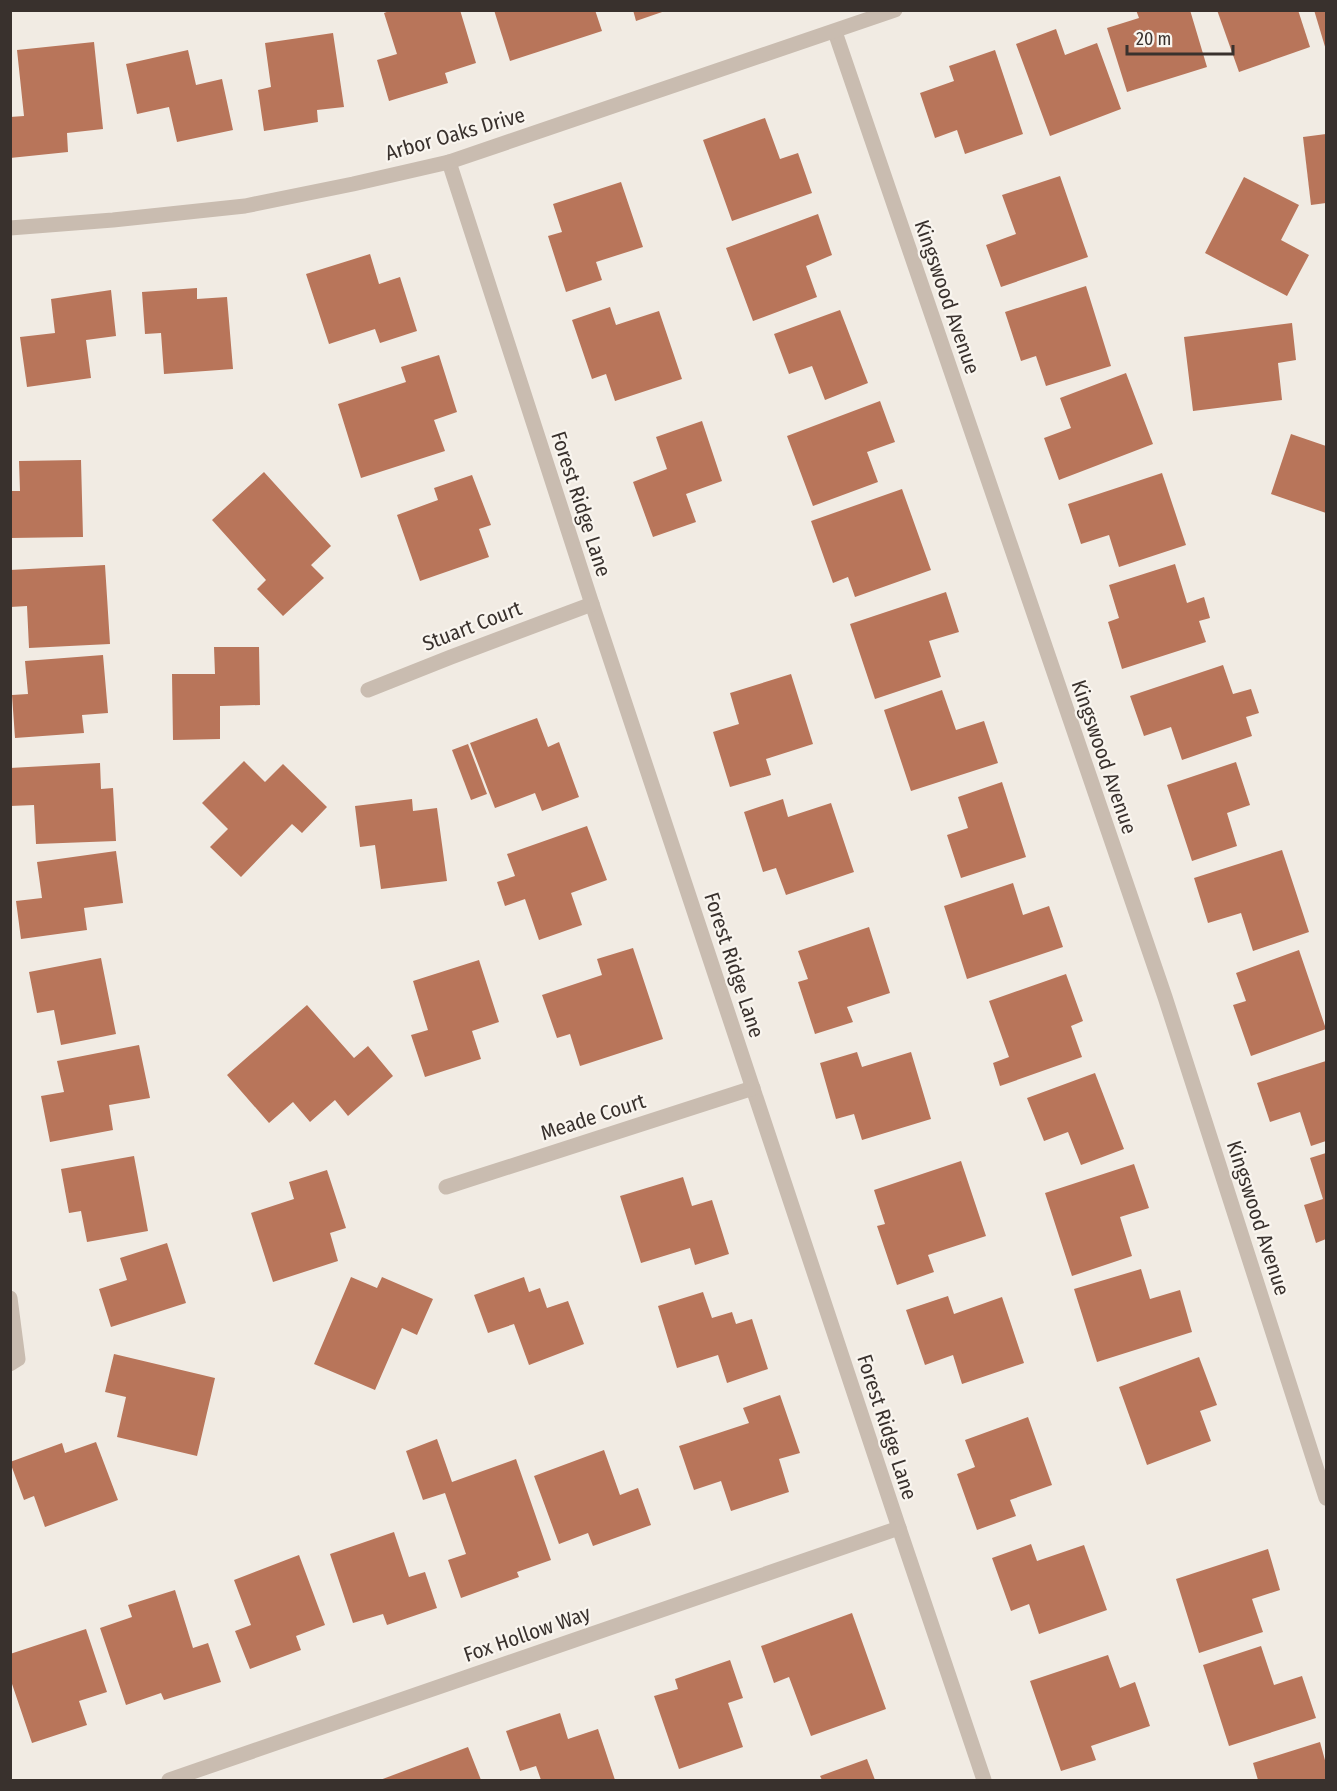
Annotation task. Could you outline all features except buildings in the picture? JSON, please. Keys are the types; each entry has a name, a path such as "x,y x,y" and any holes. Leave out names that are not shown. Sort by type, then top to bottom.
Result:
{"street":[{"name":"Arbor Oaks Drive","path":"10,228 245,206 449,162 895,10"},
{"name":"Kingswood Avenue","path":"834,32 1165,998 1326,1498"},
{"name":"Forest Ridge Lane","path":"449,162 592,604 984,1780"},
{"name":"Stuart Court","path":"368,690 592,604"},
{"name":"Meade Court","path":"446,1187 753,1088"},
{"path":"10,1298 18,1359 10,1364"},
{"name":"Fox Hollow Way","path":"169,1780 899,1528"}]}
